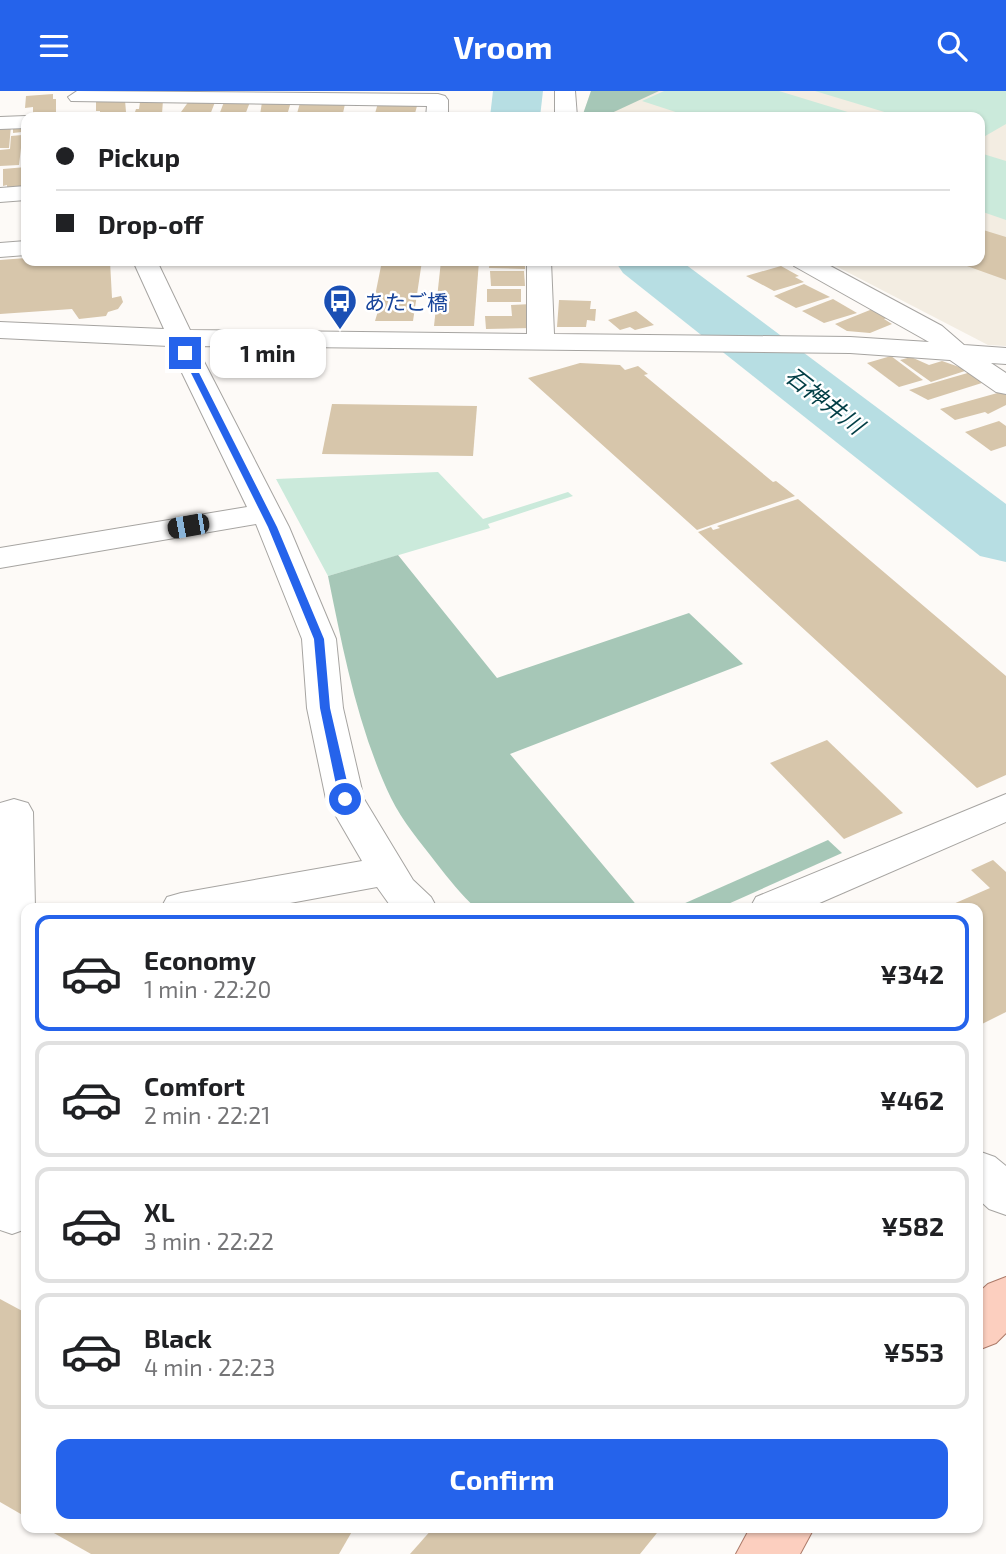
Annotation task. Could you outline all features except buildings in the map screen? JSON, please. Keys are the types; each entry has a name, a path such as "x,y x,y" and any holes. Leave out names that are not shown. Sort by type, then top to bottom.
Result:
{"main road":[{"path":"983,1321 1006,1300"},
{"path":"764,1554 782,1533"}],"street":[{"path":"565,91 566,112"},
{"path":"79,102 229,94 351,102 438,100 437,112"},
{"path":"0,123 21,122"},
{"path":"0,195 21,194"},
{"path":"0,250 21,248"},
{"path":"147,266 179,338 265,513 319,639 325,708 345,799 399,890 412,903"},
{"path":"539,266 541,342"},
{"path":"812,266 933,332 955,351 1006,386"},
{"path":"2,338 788,343 1006,356"},
{"path":"0,558 265,513"},
{"path":"782,903 1006,807"},
{"path":"13,1213 16,938 14,812"},
{"path":"209,903 388,871"},
{"path":"983,1175 1006,1194"}],"shaded area":[{"path":"591,91 1006,91 1006,346 988,345 836,266 985,266 985,112 584,112"}],"green space":[{"path":"591,91 659,91 614,112 584,112"},
{"path":"664,91 779,91 848,112 676,112 642,101"},
{"path":"815,91 1006,91 1006,124 985,136 985,112 884,112"},
{"path":"985,155 1006,161 1006,220 985,213"},
{"path":"438,472 483,519 568,492 573,496 488,524 490,528 328,576 276,479"},
{"path":"398,555 497,678 689,613 743,664 510,754 635,903 470,903 465,898 395,807 379,772 346,661 328,576"},
{"path":"828,840 842,853 730,903 685,903"}],"waterway":[{"name":"石神井川","path":"516,112 518,91"},
{"name":"石神井川","path":"650,266 1006,540"}],"place":[{"name":"あたご橋","path":"340,331"}],"route":[{"path":"185,353 272,527 319,639 325,708 345,799"}]}
